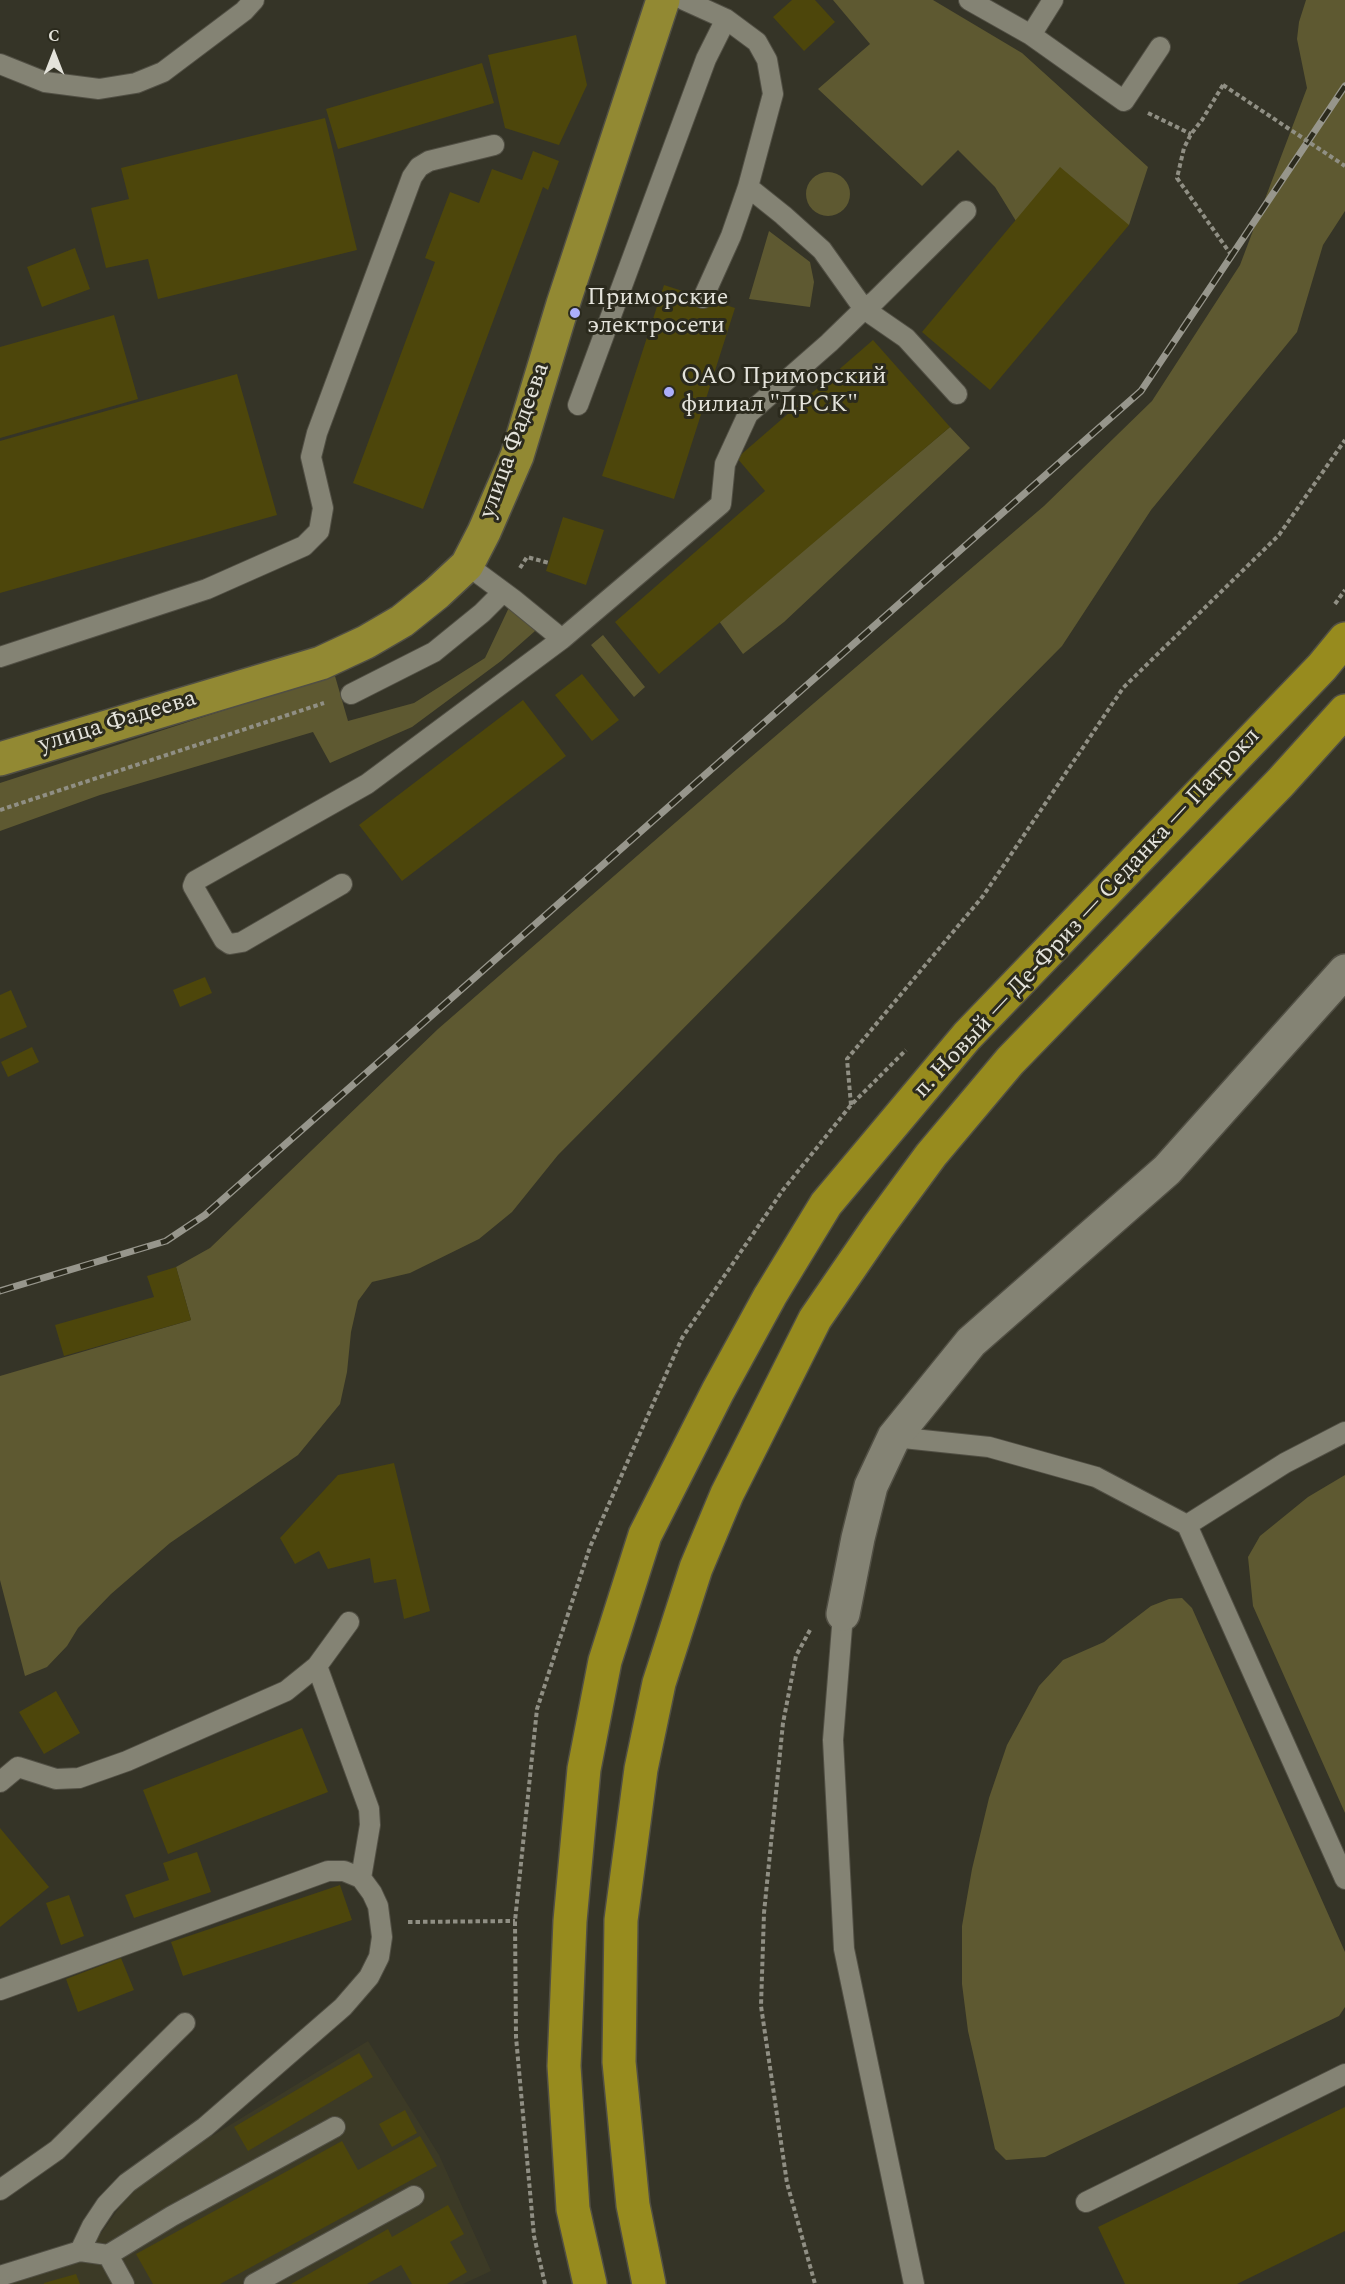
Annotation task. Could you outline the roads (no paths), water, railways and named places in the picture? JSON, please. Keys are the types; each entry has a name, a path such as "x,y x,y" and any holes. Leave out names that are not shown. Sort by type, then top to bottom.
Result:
{"highway":[{"name":"п. Новый — Де-Фриз — Седанка — Патрокл","path":"590,2284 573,2209 564,2066 570,1922 584,1769 605,1661 645,1534 765,1305 826,1204 967,1035 1322,667 1345,639"},
{"name":"п. Новый — Де-Фриз — Седанка — Патрокл","path":"649,2284 633,2205 619,2062 621,1920 641,1768 660,1683 696,1568 727,1494 815,1319 931,1155 1010,1061 1280,783 1345,711"}],"main road":[{"name":"улица Фадеева","path":"0,759 321,663 366,642 402,621 467,565 517,456 563,304 663,0"}],"street":[{"path":"843,1614 871,1486 894,1437 971,1342 1167,1170 1345,971"}],"lane":[{"path":"0,64 45,82 99,89 136,83 163,72 244,11 254,0"},
{"path":"684,0 726,19 757,42 767,60 773,94 748,187 731,236 703,298"},
{"path":"969,0 1031,35 1124,101 1160,47"},
{"path":"1031,35 1053,0"},
{"path":"578,405 706,59 726,19"},
{"path":"0,657 207,590 304,546 319,531 323,508 311,457 316,433 412,177 419,167 429,160 494,145"},
{"path":"748,187 822,250 864,309 906,338 957,394"},
{"path":"342,884 242,942 230,944 224,940 193,886 195,881 367,784 562,639 721,504 725,464 748,414 875,301 966,210"},
{"path":"467,565 562,639"},
{"path":"351,694 434,652 482,613 502,592"},
{"path":"1187,1525 1285,1463 1345,1432"},
{"path":"894,1437 989,1447 1096,1477 1187,1525 1345,1880"},
{"path":"843,1614 833,1740 844,1949 914,2284"},
{"path":"0,1782 9,1766 56,1779 79,1778 127,1761 286,1690 317,1666 349,1622"},
{"path":"317,1666 369,1809 370,1825 361,1878"},
{"path":"0,1990 328,1871 344,1872 361,1878 378,1906 381,1930 379,1957 369,1977 343,2007 204,2127 127,2183 106,2205 92,2226 80,2251"},
{"path":"0,2190 57,2150 185,2023"},
{"path":"1086,2202 1345,2074"},
{"path":"0,2276 80,2251 108,2255 172,2216 335,2127"},
{"path":"254,2284 414,2196"},
{"path":"108,2255 124,2284"}],"railway":[{"path":"0,1291 166,1241 205,1215 1141,391 1345,86"}],"place":[{"name":"Приморские электросети","path":"575,313"},
{"name":"ОАО Приморский филиал \"ДРСК\"","path":"669,392"}]}
